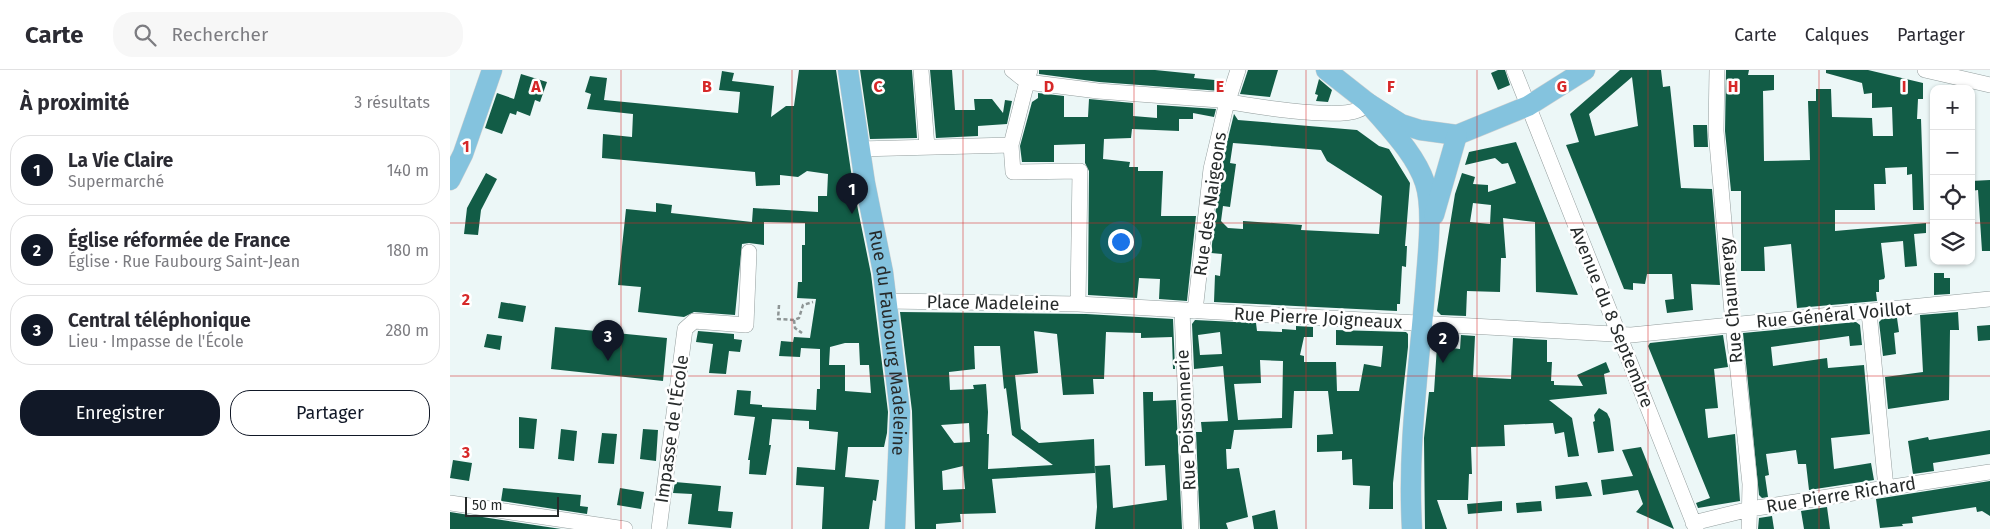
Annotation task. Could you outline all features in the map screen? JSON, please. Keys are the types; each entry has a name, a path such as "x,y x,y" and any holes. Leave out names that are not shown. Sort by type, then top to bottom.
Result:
{"main road":[{"path":"450,180 463,154 492,70"},
{"name":"Rue du Faubourg Madeleine","path":"848,70 859,149 887,301 900,412 895,529"},
{"path":"1326,70 1368,103 1401,124 1420,130 1457,135 1528,106 1585,70"},
{"path":"1368,103 1405,148 1422,175 1427,189 1429,237 1410,459 1412,529"},
{"path":"1429,237 1457,135"}],"street":[{"path":"921,70 927,147"},
{"path":"1012,70 1028,76 1098,91 1228,102 1328,114 1359,110 1368,103"},
{"name":"Rue des Naigeons","path":"1189,310 1211,169 1238,70"},
{"name":"Avenue du 8 Septembre","path":"1514,70 1694,526"},
{"name":"Rue Chaumergy","path":"1717,70 1716,131 1733,324 1750,484 1750,529"},
{"path":"1925,70 1990,85"},
{"path":"859,149 1011,145 1028,76"},
{"name":"Place Madeleine","path":"887,301 1078,304 1080,171 1013,172 1011,145"},
{"name":"Impasse de l'École","path":"659,529 685,329 694,321 746,325 749,252"},
{"name":"Rue Général Voillot","path":"1618,334 1641,334 1990,300"},
{"name":"Rue Pierre Joigneaux","path":"1078,304 1618,334"},
{"name":"Rue Poissonnerie","path":"1189,310 1191,529"},
{"path":"1869,312 1886,488"},
{"name":"Rue Pierre Richard","path":"1694,526 1750,509 1990,472"},
{"path":"450,503 625,529"}],"path":[{"path":"779,305 778,320 794,320 799,318 803,305 813,302"},
{"path":"794,320 795,328 802,334"}],"building":[{"path":"799,70 836,70 853,185 871,274 888,412 884,447 848,447 845,477 879,480 876,501 873,500 869,529 822,529 824,487 796,485 797,467 835,470 838,432 809,429 809,421 772,419 769,445 771,445 766,475 749,474 750,460 748,460 755,417 734,415 737,390 751,391 750,404 762,405 762,407 816,410 817,389 820,389 820,349 801,348 800,357 779,356 781,341 793,342 794,337 810,338 816,299 797,298 798,282 802,282 802,245 805,245 805,223 764,222 764,245 742,244 735,315 694,312 684,317 638,312 641,287 618,285 626,209 656,212 656,203 672,205 671,213 752,222 753,208 818,212 818,196 827,196 828,174 807,171 798,177 780,175 780,185 756,186 755,172 602,158 603,134 632,137 633,114 587,109 591,94 585,92 590,76 607,78 604,100 738,113 740,92 719,90 722,71 734,73 732,81 774,86 771,117 786,106 794,106","holes":["845,343 859,343 860,365 869,365 871,393 845,391 845,365 829,365 830,347"]},
{"path":"860,70 912,70 917,138 870,139"},
{"path":"930,70 952,70 955,110 975,110 974,99 992,99 1003,113 1005,100 1012,101 1007,124 978,126 978,136 936,138"},
{"path":"1039,70 1155,70 1195,74 1194,78 1225,81 1221,91 1099,82 1039,74"},
{"path":"1248,70 1278,70 1270,97 1240,94"},
{"path":"1505,70 1510,85 1498,90 1491,73"},
{"path":"1620,70 1661,70 1663,87 1670,86 1681,188 1712,189 1720,285 1691,284 1693,310 1667,313 1665,300 1674,299 1672,274 1647,274 1645,284 1633,283 1633,290 1624,289 1566,145 1579,142 1570,114","holes":["1632,77 1638,126 1595,136 1589,114"]},
{"path":"1726,70 1749,70 1748,75 1774,75 1774,90 1763,91 1764,161 1810,160 1808,101 1816,101 1816,89 1831,89 1832,117 1872,118 1873,136 1893,136 1892,107 1872,108 1872,93 1864,94 1862,83 1826,73 1826,70 1868,70 1923,83 1923,99 1918,99 1917,119 1921,119 1924,210 1913,210 1912,174 1907,175 1907,167 1885,168 1886,184 1874,184 1875,210 1835,210 1835,231 1926,223 1926,233 1914,234 1917,266 1905,267 1903,241 1881,243 1885,277 1879,280 1879,292 1876,292 1877,301 1797,308 1791,244 1764,247 1765,271 1741,271 1741,191 1731,191 1725,131"},
{"path":"521,74 547,82 540,102 535,100 530,116 517,111 516,115 510,113 502,134 485,128 497,93 514,99"},
{"path":"1319,79 1332,90 1328,102 1316,101 1318,95 1315,94"},
{"path":"1038,93 1064,96 1064,117 1088,117 1089,99 1133,103 1133,116 1157,118 1157,105 1216,109 1214,117 1193,113 1193,119 1179,119 1179,131 1132,129 1131,138 1104,139 1103,159 1130,162 1129,167 1138,167 1138,171 1163,171 1161,216 1196,216 1187,301 1159,299 1160,279 1139,278 1137,298 1088,295 1089,171 1085,163 1085,144 1054,145 1054,162 1022,162 1020,146 1032,102 1038,98"},
{"path":"1234,114 1238,120 1357,130 1379,146 1389,149 1410,183 1405,246 1407,246 1406,267 1402,266 1400,304 1397,304 1397,311 1214,302 1215,275 1220,276 1222,254 1211,253 1220,171","holes":["1233,143 1321,150 1327,161 1382,196 1379,234 1301,230 1302,225 1243,221 1243,229 1228,228 1221,221 1223,206 1230,207 1236,164 1230,163"]},
{"path":"1693,125 1707,125 1708,147 1694,147"},
{"path":"1516,142 1578,295 1536,292 1535,222 1503,218 1506,258 1501,258 1500,292 1467,291 1466,316 1441,315 1437,311 1455,194 1462,173 1475,177 1473,184 1488,185 1488,192 1516,183 1508,163 1502,164 1495,158 1465,165 1469,152","holes":["1473,203 1491,205 1490,224 1470,222"]},
{"path":"486,173 497,179 481,210 478,235 464,234 467,208"},
{"path":"1990,180 1990,251 1982,251 1978,190 1975,190 1975,181"},
{"path":"1934,273 1944,273 1944,278 1950,278 1950,294 1934,295"},
{"path":"501,302 526,306 523,322 498,318"},
{"path":"900,312 1086,314 1173,319 1175,369 1173,369 1172,337 1141,338 1141,333 1106,332 1104,379 1093,379 1094,394 1063,395 1057,334 1034,331 1038,373 1015,375 1021,429 1039,443 1094,439 1095,473 992,479 996,513 960,514 961,522 936,524 936,529 915,529 912,411","holes":["974,346 1000,346 1004,389 1006,388 1012,435 1053,465 988,469 989,434 987,434 986,384 973,385 974,389 950,390 949,372 975,369","969,423 970,442 954,443 941,425","963,466 965,489 943,490 942,471"]},
{"path":"1958,312 1959,330 1950,330 1949,400 1888,409 1885,377 1923,372 1920,315"},
{"path":"1897,318 1899,332 1894,333 1896,354 1883,356 1879,322 1882,319"},
{"path":"1195,320 1256,323 1257,331 1282,332 1282,329 1296,330 1296,326 1313,327 1313,337 1304,337 1300,355 1304,356 1304,362 1336,362 1337,391 1359,391 1364,364 1381,367 1383,346 1336,345 1336,330 1406,332 1408,334 1408,347 1393,483 1393,509 1369,509 1370,486 1353,485 1352,459 1342,460 1342,451 1317,452 1317,435 1333,434 1328,391 1294,391 1292,428 1234,430 1231,449 1226,449 1227,469 1239,468 1248,517 1226,523 1228,529 1200,529 1196,432 1202,432 1201,422 1228,421 1223,366 1194,369 1192,324","holes":["1220,332 1222,354 1200,355 1198,335","1260,360 1283,361 1282,418 1238,420 1234,384 1261,383"]},
{"path":"1856,322 1860,325 1862,345 1850,346 1849,336 1771,347 1773,366 1827,358 1828,368 1864,365 1870,434 1831,438 1834,469 1871,463 1874,480 1809,490 1806,464 1798,464 1796,450 1766,454 1769,475 1765,476 1768,497 1762,498 1759,495 1743,333"},
{"path":"1990,325 1990,340 1978,341 1977,326"},
{"path":"555,327 667,338 663,381 551,369"},
{"path":"698,331 734,334 734,339 742,340 740,352 729,351 726,374 709,373 713,344 696,342"},
{"path":"487,334 502,336 500,350 484,347"},
{"path":"1461,335 1475,336 1473,377 1511,379 1513,338 1547,340 1547,362 1552,362 1551,381 1554,381 1554,385 1583,386 1577,375 1606,362 1610,372 1604,374 1607,394 1549,400 1572,418 1579,456 1568,457 1564,432 1555,434 1553,423 1504,425 1505,446 1471,447 1472,474 1469,474 1468,500 1437,500 1447,529 1425,529 1424,438 1429,392 1434,392 1437,346 1460,349"},
{"path":"1723,335 1728,367 1714,369 1718,408 1705,409 1708,438 1735,434 1740,501 1698,508 1696,503 1710,498 1648,346 1650,343"},
{"path":"1143,392 1153,392 1153,401 1176,400 1182,529 1095,529 1097,507 1095,466 1110,465 1113,508 1167,500 1165,465 1145,466"},
{"path":"1599,408 1607,413 1610,419 1614,451 1598,453 1593,422 1595,421 1594,415"},
{"path":"519,417 537,419 534,449 519,448"},
{"path":"561,429 577,431 574,461 558,459"},
{"path":"643,429 658,430 656,461 640,459"},
{"path":"1990,430 1990,454 1933,463 1934,471 1913,474 1908,441 1928,437 1929,440"},
{"path":"602,433 617,434 614,464 598,463"},
{"path":"1641,447 1674,529 1636,512 1643,504 1638,490 1603,495 1601,480 1633,476 1622,450"},
{"path":"453,460 472,463 469,481 450,478"},
{"path":"1990,481 1990,516 1982,511 1977,512 1976,507 1912,517 1913,523 1880,528 1876,499"},
{"path":"675,482 721,486 718,511 733,512 731,528 688,524 692,494 673,493"},
{"path":"1587,482 1592,496 1556,499 1555,486"},
{"path":"503,488 581,495 580,506 588,507 587,514 501,501"},
{"path":"620,488 644,492 641,509 617,505"},
{"path":"1502,501 1502,511 1468,514 1467,504"},
{"path":"1541,501 1542,511 1517,513 1516,503"},
{"path":"1827,507 1830,529 1804,529 1801,511"},
{"path":"1275,510 1278,529 1254,529 1252,516"},
{"path":"450,512 561,529 450,529"},
{"path":"1772,516 1774,529 1758,529 1759,518"}],"place":[{"name":"La Vie Claire","path":"852,214"},
{"name":"Central téléphonique","path":"608,361"},
{"name":"Église réformée de France","path":"1443,363"}]}
